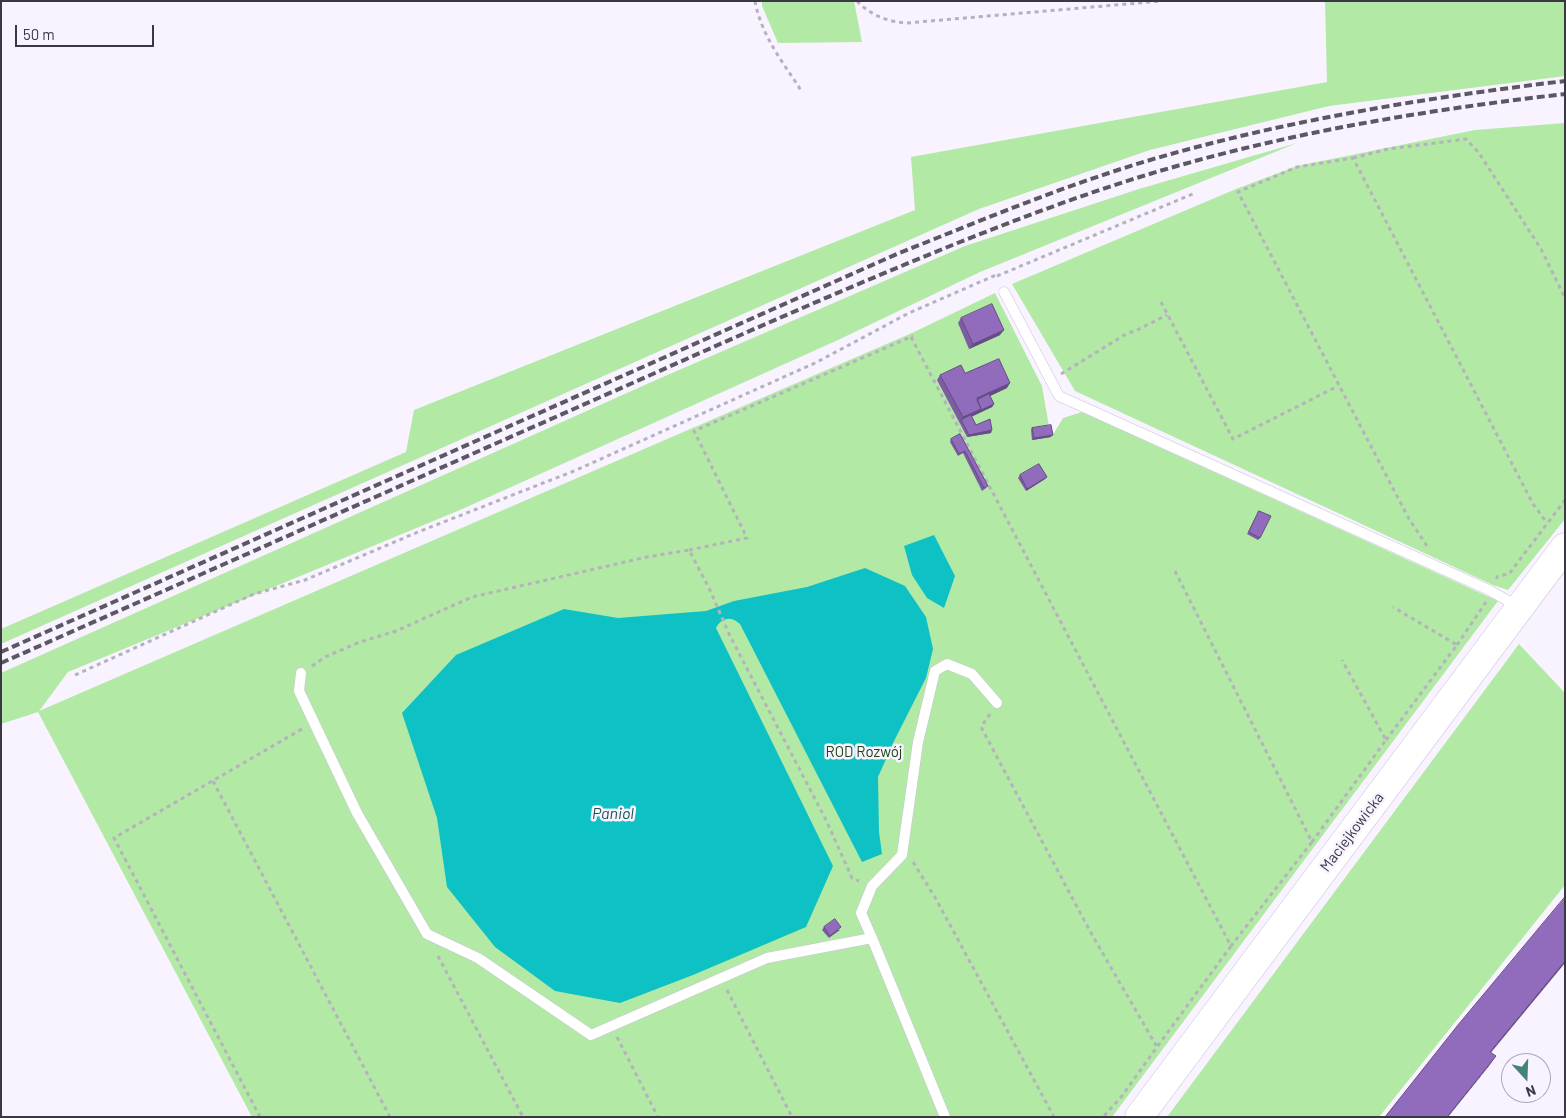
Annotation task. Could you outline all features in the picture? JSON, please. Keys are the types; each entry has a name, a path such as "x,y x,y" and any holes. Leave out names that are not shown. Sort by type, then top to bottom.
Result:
{"street":[{"name":"Maciejkowicka","path":"1139,1117 1565,547"}],"lane":[{"path":"1004,292 1059,396 1491,591 1520,608"},
{"path":"945,1117 861,913 872,886 902,855 918,742 935,671 947,664 972,674 997,703"},
{"path":"302,673 299,691 357,813 427,934 478,958 591,1035 766,958 872,938"}],"path":[{"path":"755,1 757,13 768,40 801,93"},
{"path":"857,1 884,19 907,23 1162,1"},
{"path":"1428,547 1409,519 1238,192 1297,167 1353,158 1388,149 1466,139 1479,153 1542,250 1565,298"},
{"path":"1353,158 1533,504 1547,523"},
{"path":"75,675 254,594 306,580 418,532 574,471 815,363 909,313 1195,193"},
{"path":"996,275 1004,292"},
{"path":"1161,302 1233,439 1338,386"},
{"path":"1050,381 1126,334 1168,315"},
{"path":"302,673 325,657 360,642 396,631 472,597 647,557 747,538 694,431 912,336 1231,946"},
{"path":"1489,576 1508,574 1565,500"},
{"path":"688,550 709,588 730,636 826,820 852,878 872,886"},
{"path":"1175,571 1312,842"},
{"path":"1103,1117 1122,1096 1231,946 1312,842 1457,645 1491,591 1498,576"},
{"path":"1393,607 1457,645"},
{"path":"1342,660 1386,740"},
{"path":"997,703 981,726 1092,934 1157,1047"},
{"path":"260,1117 114,838 314,722"},
{"path":"213,781 390,1117"},
{"path":"902,855 910,857 936,899 1054,1117"},
{"path":"427,934 523,1117"},
{"path":"721,978 792,1117"},
{"path":"612,1026 658,1117"}],"green space":[{"path":"762,1 854,1 862,42 778,43 762,6"},
{"path":"1325,1 1565,1 1565,76 1329,106 1150,150 979,209 1,644 1,629 406,452 414,410 915,210 911,157 1327,82"},
{"path":"1565,123 1565,519 1508,590 1493,585 1075,391 1012,284 1236,189 1297,166 1475,130"},
{"name":"ROD Rozwój","path":"1297,143 980,272 838,340 460,510 68,672 39,711 912,333 995,293 1042,386 1051,438 1063,418 1082,412 1498,601 1112,1117 252,1117 38,712 1,724 1,673 656,380 965,246 1139,189"},
{"path":"1519,644 1565,693 1565,885 1379,1117 1167,1117"}],"water":[{"path":"934,535 955,576 944,608 927,598 912,575 904,546"},
{"name":"Paniol","path":"865,568 905,586 926,617 933,649 926,678 878,777 879,832 882,854 862,862 740,624 727,619 718,624 716,628 833,866 806,927 693,975 620,1003 555,991 495,947 447,887 437,818 402,713 456,655 564,609 618,618 706,611 734,601 807,587"}],"building":[{"path":"992,304 1004,330 973,344 961,318"},
{"path":"999,359 1010,383 977,398 981,409 963,417 940,375 961,365 965,373"},
{"path":"989,394 994,404 979,411 981,409 977,400"},
{"path":"971,415 976,425 990,419 992,430 969,435 961,420"},
{"path":"1051,425 1053,435 1034,438 1032,428"},
{"path":"960,434 988,486 984,488 965,451 959,454 951,439"},
{"path":"1039,464 1047,477 1027,489 1020,475"},
{"path":"1259,511 1271,516 1260,538 1249,532"},
{"path":"1565,897 1565,961 1490,1052 1496,1056 1447,1117 1385,1117 1458,1025"},
{"path":"835,919 841,927 830,936 824,927"}],"railway":[{"path":"1,652 897,254 998,213 1136,164 1220,141 1366,110 1465,94 1565,81"},
{"path":"1,663 800,309 955,244 1065,202 1177,166 1321,131 1418,114 1565,94"}]}
